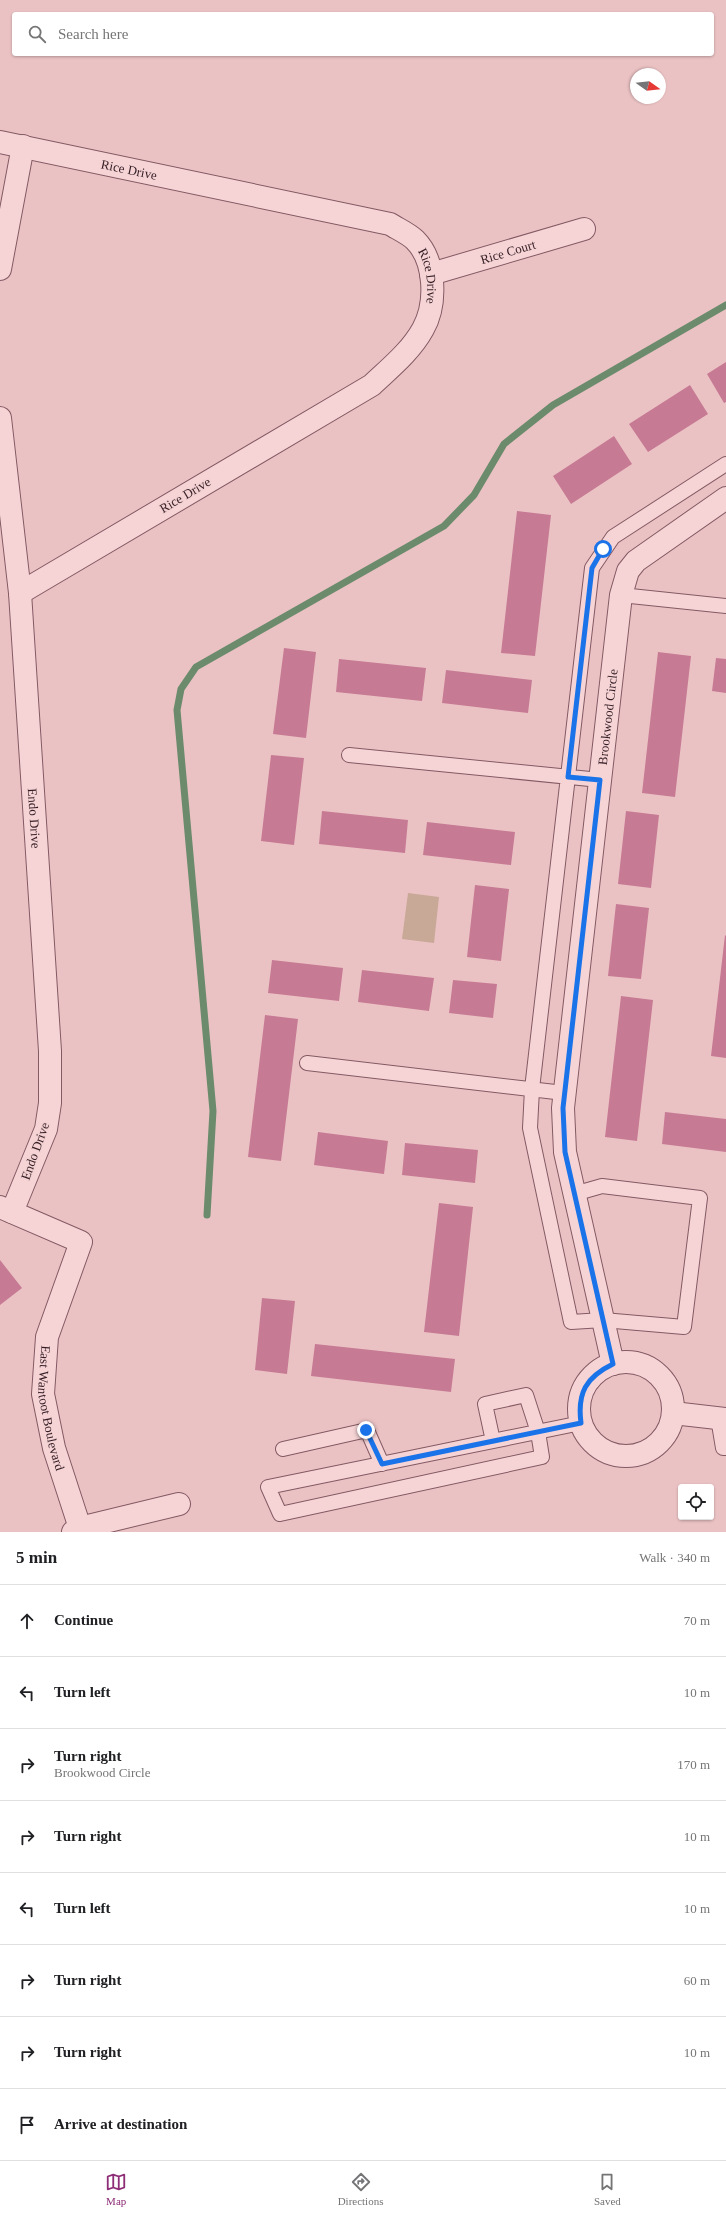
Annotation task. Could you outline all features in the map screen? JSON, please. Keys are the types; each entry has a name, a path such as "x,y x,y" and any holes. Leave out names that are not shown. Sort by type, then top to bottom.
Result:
{"street":[{"name":"Rice Drive","path":"0,142 390,224 416,240 431,265 433,294 424,328 406,352 372,385 20,593"},
{"path":"0,269 23,146"},
{"name":"Rice Court","path":"431,274 584,229"},
{"name":"Endo Drive","path":"0,418 20,593 50,1050 50,1103 46,1129 6,1209"},
{"name":"Brookwood Circle","path":"613,1364 565,1152 563,1108 621,595 628,571 636,560 726,498"},
{"name":"East Wantoot Boulevard","path":"6,1209 81,1242 46,1338 43,1394 54,1448 77,1530"},
{"path":"613,1364 636,1364 643,1365 656,1373 666,1384 672,1398 673,1413 669,1428 660,1442 647,1452 631,1457 615,1456 600,1449 588,1438 581,1423 579,1408 582,1394 589,1380 600,1370 613,1364"},
{"path":"673,1413 722,1418"},
{"path":"77,1530 179,1504"}],"lane":[{"path":"574,1194 602,1186 700,1198 684,1327 604,1320 571,1322 530,1128 532,1089 592,568 613,537 726,464"},
{"path":"621,595 726,606"},
{"path":"349,755 600,780"},
{"path":"307,1063 564,1093"},
{"path":"493,1441 485,1404 526,1395 538,1432 542,1457 280,1514 268,1487 382,1464 538,1432 581,1423"},
{"path":"722,1418 723,1448 726,1448"},
{"path":"283,1449 366,1430 382,1464"}],"shaded area":[{"path":"408,893 439,897 434,943 402,939"}],"building":[{"path":"726,362 726,402 724,403 707,374"},
{"path":"690,385 708,414 648,452 629,424"},
{"path":"614,436 632,464 571,504 553,476"},
{"path":"517,511 551,515 535,656 501,653"},
{"path":"284,648 316,652 306,738 273,734"},
{"path":"658,652 691,656 675,797 642,793"},
{"path":"716,658 726,659 726,693 712,691"},
{"path":"339,659 426,668 422,701 336,692"},
{"path":"446,670 532,680 528,713 442,703"},
{"path":"271,755 304,758 294,845 261,841"},
{"path":"322,811 408,820 405,853 319,844"},
{"path":"626,811 659,815 651,888 618,884"},
{"path":"427,822 515,832 511,865 423,855"},
{"path":"475,885 509,889 501,961 467,957"},
{"path":"616,904 649,908 641,979 608,976"},
{"path":"725,935 726,936 726,1058 711,1056"},
{"path":"272,960 343,968 339,1001 268,993"},
{"path":"362,970 434,978 429,1011 358,1002"},
{"path":"453,980 497,984 493,1018 449,1013"},
{"path":"621,996 653,1000 637,1141 605,1137"},
{"path":"265,1015 298,1019 281,1161 248,1157"},
{"path":"665,1112 726,1119 726,1152 662,1144"},
{"path":"318,1132 388,1141 384,1174 314,1165"},
{"path":"405,1143 478,1150 475,1183 402,1175"},
{"path":"439,1203 473,1207 459,1336 424,1332"},
{"path":"0,1260 22,1288 0,1305"},
{"path":"262,1298 295,1301 287,1374 255,1370"},
{"path":"315,1344 455,1359 451,1392 311,1376"}],"waterway":[{"path":"207,1215 213,1111 177,710 181,689 196,667 444,526 474,495 504,444 553,405 726,305"}],"route":[{"path":"366,1430 382,1464 581,1423 579,1408 582,1394 589,1380 600,1370 613,1364 565,1152 563,1108 600,780 568,777 592,568 603,549"}]}
